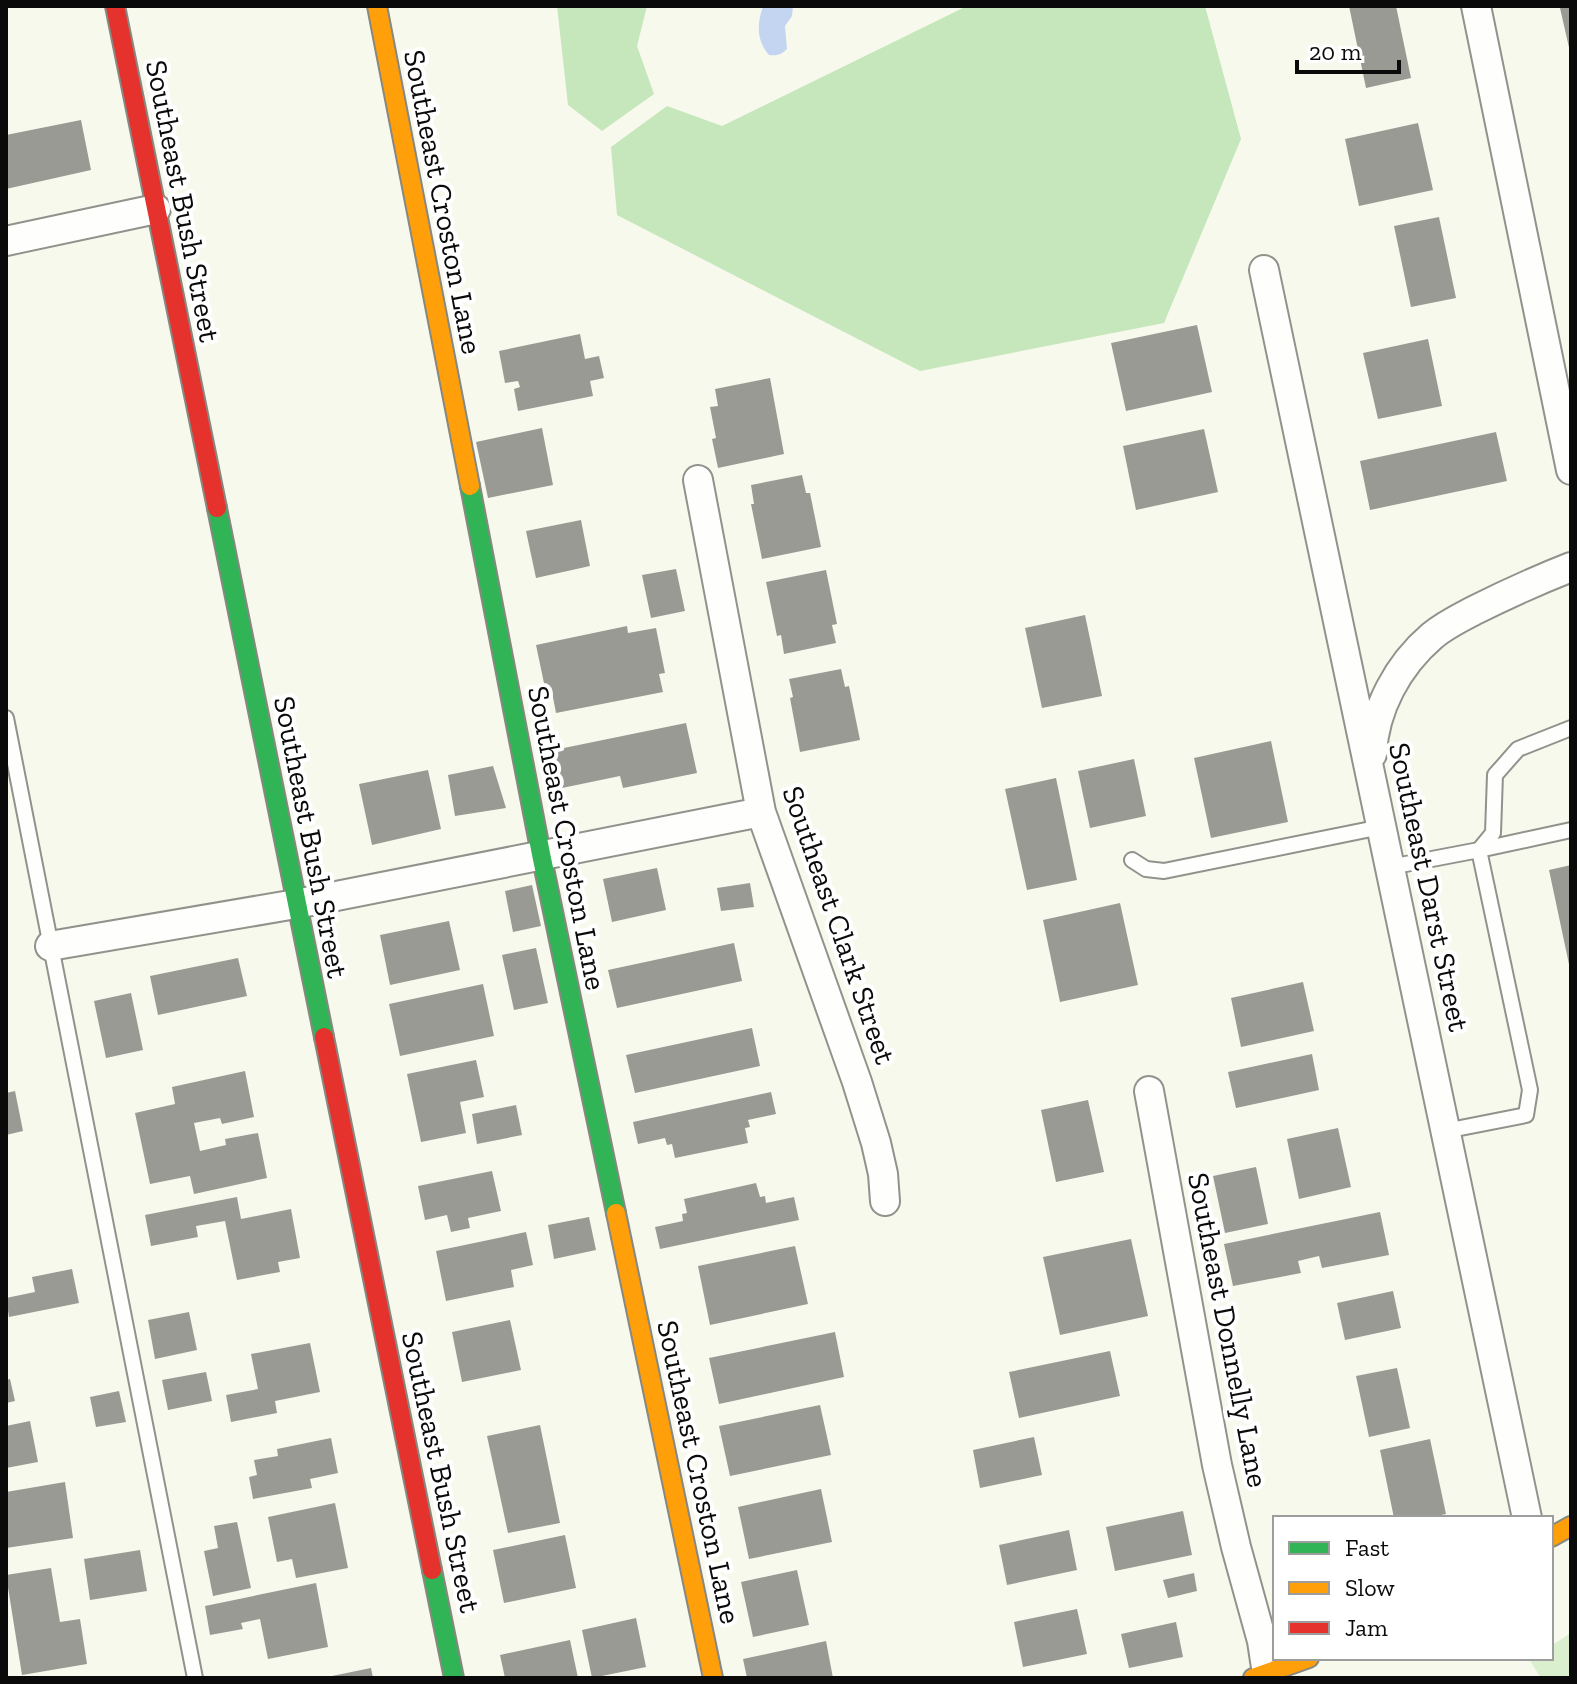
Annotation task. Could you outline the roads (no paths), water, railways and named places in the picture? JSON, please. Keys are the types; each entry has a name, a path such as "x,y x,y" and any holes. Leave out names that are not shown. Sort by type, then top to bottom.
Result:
{"street":[{"name":"Southeast Bush Street","path":"115,6 454,1678"},
{"name":"Southeast Croston Lane","path":"377,6 541,854 713,1678"},
{"path":"1476,6 1571,470"},
{"path":"6,241 156,209"},
{"name":"Southeast Darst Street","path":"1264,270 1527,1516"},
{"name":"Southeast Clark Street","path":"698,480 761,812 857,1082 876,1143 885,1201"},
{"path":"1375,791 1372,764 1377,720 1396,678 1422,646 1450,623 1515,590 1571,567"},
{"path":"50,946 296,904 761,812"},
{"name":"Southeast Donnelly Lane","path":"1149,1091 1217,1465 1262,1641 1260,1676"},
{"path":"1553,1536 1571,1526"},
{"path":"1260,1676 1304,1660"}],"lane":[{"path":"6,718 195,1678"},
{"path":"1479,850 1493,833 1495,775 1518,749 1571,728"},
{"path":"1132,860 1146,869 1164,871 1381,827"},
{"path":"1390,867 1571,830"},
{"path":"1445,1131 1526,1115 1530,1090 1479,850"}],"water":[{"path":"763,6 793,6 792,16 785,26 787,49 779,55 769,55 760,38"}]}
